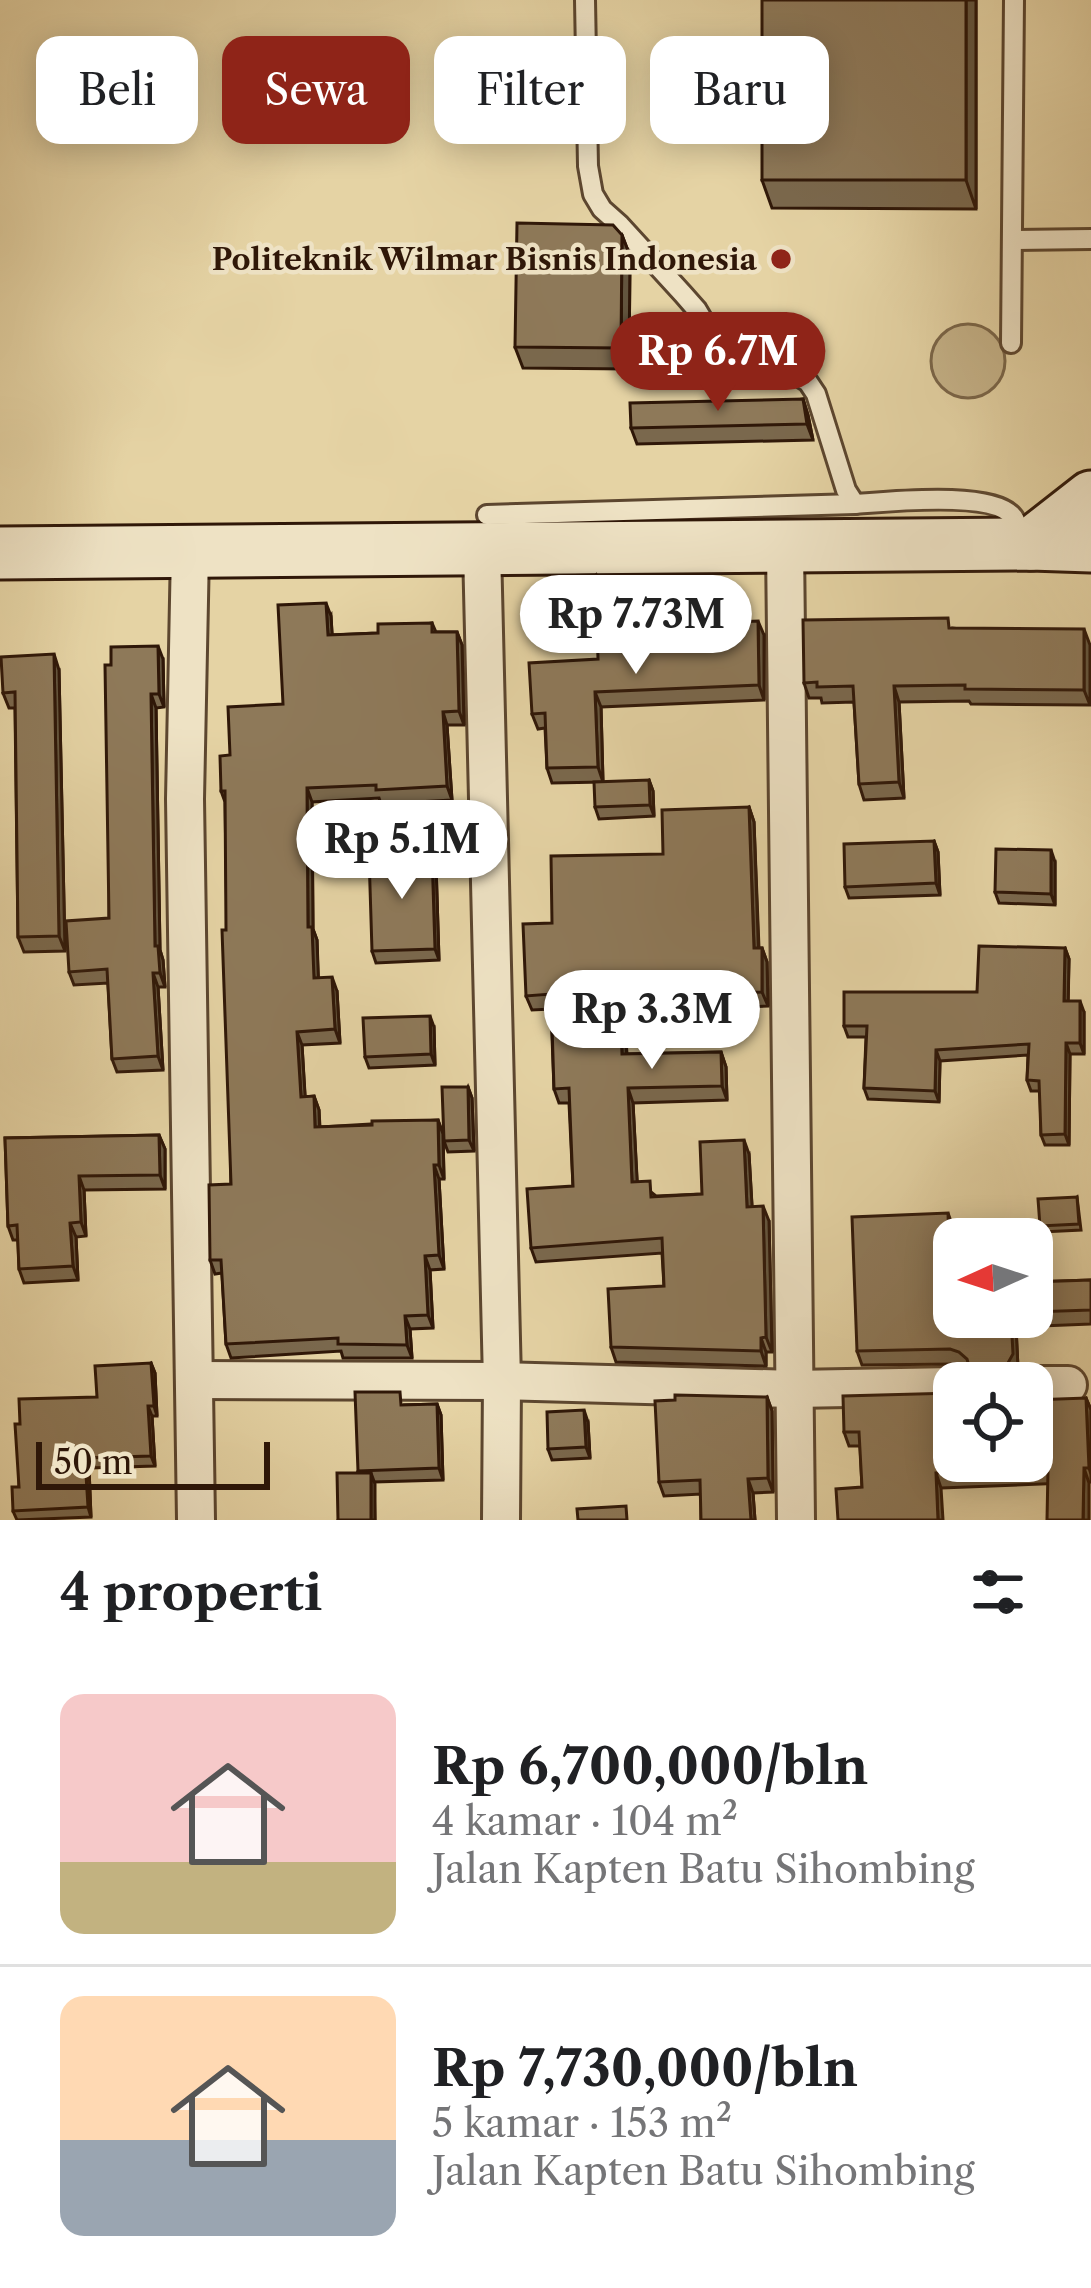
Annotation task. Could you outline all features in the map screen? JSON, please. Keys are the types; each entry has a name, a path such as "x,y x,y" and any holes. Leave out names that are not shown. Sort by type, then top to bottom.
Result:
{"street":[{"path":"1024,544 1091,497"},
{"path":"0,553 190,551 485,532 785,546 1091,546"},
{"path":"485,532 501,1520"},
{"path":"785,546 796,1520"},
{"path":"190,551 185,799 196,1520"},
{"path":"194,1380 502,1381 794,1389 933,1386"}],"lane":[{"path":"585,0 588,166 593,194 697,310 728,352 790,371 808,382 855,504"},
{"path":"1011,344 1014,0"},
{"path":"1014,240 1091,239"},
{"path":"485,532 932,499 1002,509 1016,521 1024,544"}],"shaded area":[{"path":"968,324 994,335 1005,361 994,387 968,398 942,387 931,361 942,335"}],"building":[{"path":"762,0 966,0 966,180 762,180 762,144 829,144 829,36 762,36"},
{"path":"517,223 613,225 622,235 621,348 515,347"},
{"path":"803,399 807,424 631,428 630,403"},
{"path":"596,575 597,614 554,615 553,576"},
{"path":"326,603 328,635 378,633 378,624 432,623 432,632 457,632 459,711 443,712 447,786 307,788 308,927 312,927 314,978 332,977 335,1029 297,1032 301,1097 314,1096 315,1127 438,1120 439,1165 434,1165 439,1255 425,1256 428,1315 405,1316 407,1345 338,1344 338,1338 226,1344 221,1260 210,1260 209,1185 231,1184 222,930 226,930 225,791 221,791 220,756 230,755 228,707 283,704 278,605"},
{"path":"948,618 949,628 1084,629 1084,690 894,686 899,782 859,784 853,686 804,683 803,620"},
{"path":"758,621 759,685 595,692 598,767 547,768 545,713 532,714 529,663 598,659 597,627"},
{"path":"158,646 159,694 151,694 155,946 160,973 153,973 158,1056 112,1059 107,969 69,972 66,921 109,918 105,665 111,665 111,647"},
{"path":"54,654 59,936 18,937 15,692 3,693 1,657"},
{"path":"649,780 650,805 595,807 594,782"},
{"path":"749,807 754,948 762,948 762,992 631,997 621,1026 622,1054 721,1052 722,1086 628,1088 632,1182 650,1181 651,1197 702,1194 700,1142 744,1140 747,1207 763,1206 766,1337 761,1338 761,1351 611,1347 608,1289 664,1286 662,1238 531,1248 527,1189 573,1186 569,1088 554,1089 551,994 526,996 523,924 552,923 551,856 663,854 662,810"},
{"path":"934,841 936,883 845,887 844,844"},
{"path":"996,849 1051,850 1051,894 995,892"},
{"path":"432,853 435,949 372,951 369,855"},
{"path":"979,946 1065,948 1064,1001 1080,1001 1080,1043 1066,1043 1065,1134 1041,1135 1039,1081 1027,1080 1029,1044 936,1050 935,1091 864,1088 867,1026 844,1026 844,992 977,992"},
{"path":"430,1016 431,1054 365,1057 363,1018"},
{"path":"442,1087 468,1087 469,1140 444,1141"},
{"path":"159,1135 160,1175 79,1176 81,1222 70,1223 73,1266 19,1269 17,1225 8,1226 5,1138"},
{"path":"1077,1197 1079,1224 1053,1225 1053,1218 1039,1218 1038,1199"},
{"path":"948,1213 948,1218 933,1218 933,1338 1012,1338 1008,1362 968,1362 950,1349 857,1351 852,1217"},
{"path":"1091,1280 1091,1310 1053,1311 1053,1281"},
{"path":"151,1363 151,1456 85,1458 88,1507 13,1511 12,1487 19,1487 15,1424 20,1424 19,1399 97,1397 95,1366"},
{"path":"355,1392 400,1392 401,1405 437,1404 439,1468 358,1471"},
{"path":"933,1394 938,1520 838,1520 836,1489 862,1487 859,1432 844,1432 843,1396"},
{"path":"675,1395 767,1397 768,1478 748,1479 751,1520 701,1520 700,1480 659,1482 655,1401 675,1400"},
{"path":"1086,1398 1089,1468 1084,1468 1083,1520 1047,1520 1048,1482 1053,1482 1053,1399"},
{"path":"584,1410 586,1447 548,1449 547,1412"},
{"path":"337,1473 371,1473 371,1520 338,1520"},
{"path":"626,1506 627,1520 578,1520 577,1509"}],"place":[{"name":"Politeknik Wilmar Bisnis Indonesia","path":"781,259"}]}
